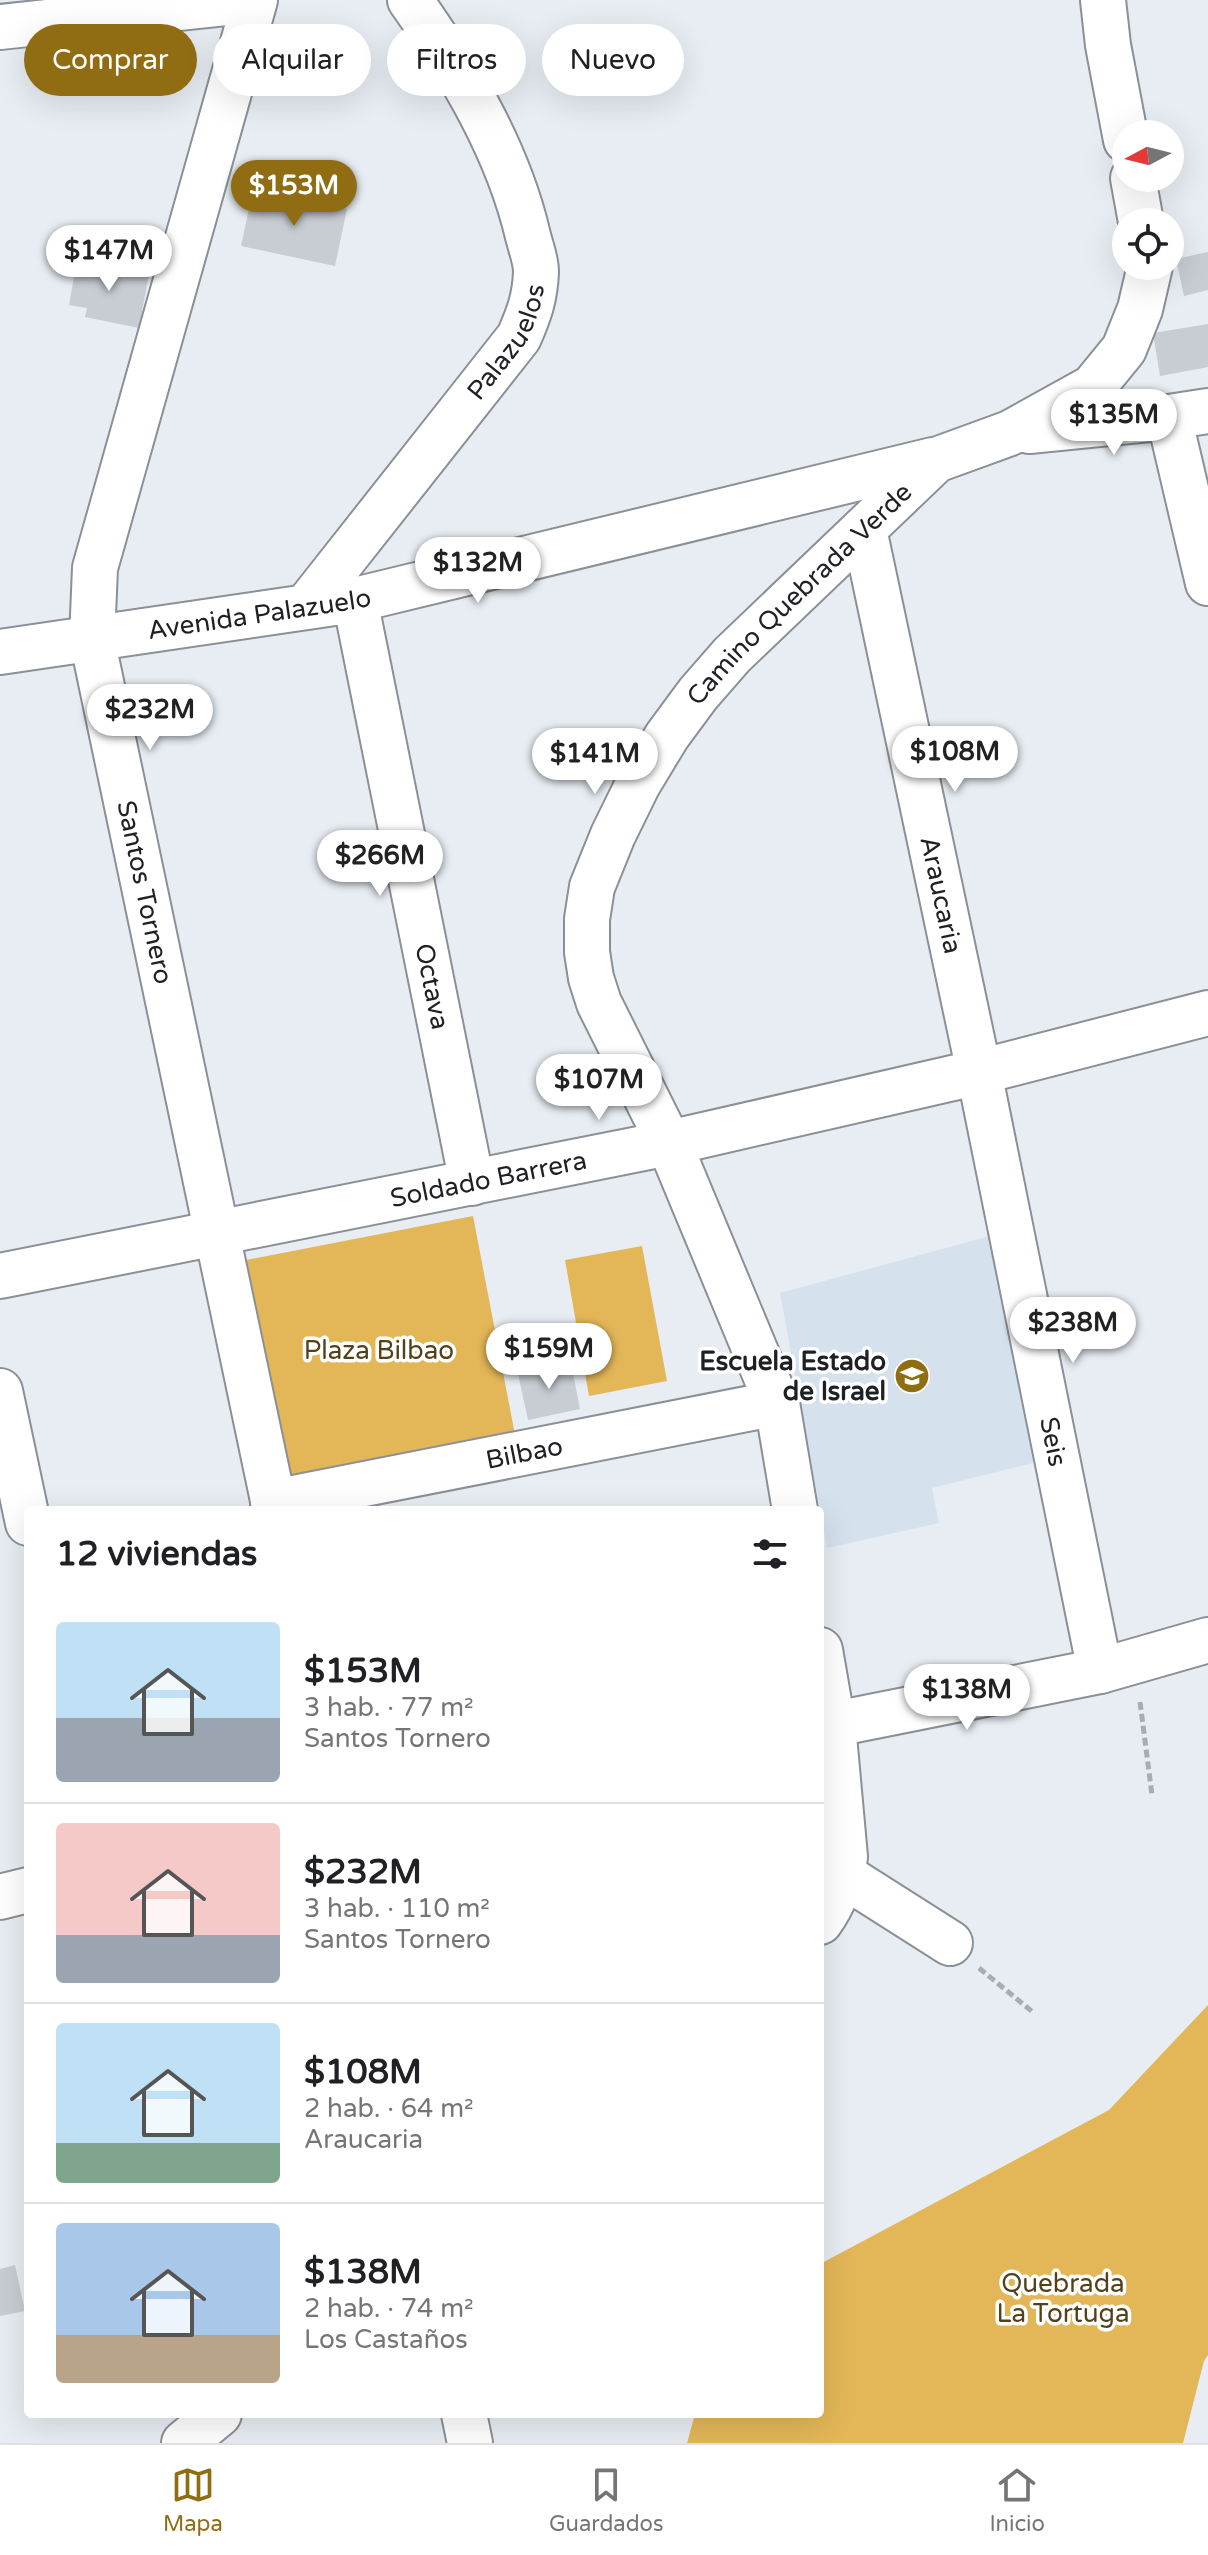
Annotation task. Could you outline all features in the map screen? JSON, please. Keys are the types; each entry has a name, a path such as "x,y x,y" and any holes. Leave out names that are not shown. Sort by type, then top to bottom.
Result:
{"street":[{"path":"0,27 254,0"},
{"name":"Santos Tornero","path":"254,0 95,568 92,639 274,1506"},
{"name":"Palazuelos","path":"306,607 519,337 533,307 536,268 523,213 505,166 456,65 410,0"},
{"path":"1103,0 1122,120"},
{"name":"Camino Quebrada Verde","path":"794,1506 777,1403 669,1143 605,1015 591,978 587,919 592,887 638,784 667,736 732,655 936,460 1010,433 1093,387 1124,349 1140,309 1147,280"},
{"path":"1010,433 1188,414 1208,583"},
{"name":"Avenida Palazuelo","path":"0,652 355,600 936,460"},
{"name":"Araucaria","path":"864,529 979,1072"},
{"name":"Octava","path":"355,600 472,1183"},
{"name":"Soldado Barrera","path":"0,1276 669,1143 979,1072 1208,1013"},
{"name":"Seis","path":"979,1072 1117,1666"},
{"path":"0,1391 24,1506"},
{"name":"Bilbao","path":"274,1506 777,1403"},
{"path":"826,1726 1117,1666 1208,1640"},
{"path":"824,1701 845,1857 831,1902 950,1943"},
{"path":"0,1897 24,1891"},
{"path":"465,2418 470,2443"}],"path":[{"path":"1117,1666 1152,1795"},
{"path":"950,1943 1034,2013"}],"shaded area":[{"name":"Escuela Estado de Israel","path":"1001,1233 1045,1460 932,1488 939,1523 827,1548 824,1506 819,1506 780,1293"}],"green space":[{"name":"Plaza Bilbao","path":"473,1216 516,1440 284,1485 241,1261"},
{"path":"642,1246 667,1381 589,1396 565,1260"},
{"name":"Quebrada La Tortuga","path":"1208,2005 1208,2355 1183,2443 687,2443 694,2418 824,2418 824,2262 1109,2110"}],"building":[{"path":"253,190 347,209 335,266 241,246"},
{"path":"1208,252 1208,290 1184,296 1181,280 1184,280 1184,257"},
{"path":"77,260 149,274 139,328 85,317 87,308 69,305"},
{"path":"1208,324 1208,367 1160,376 1153,333"},
{"path":"571,1363 580,1409 528,1420 518,1374"},
{"path":"15,2265 24,2311 0,2316 0,2269"}],"place":[{"name":"Escuela Estado de Israel","path":"912,1376"}]}
